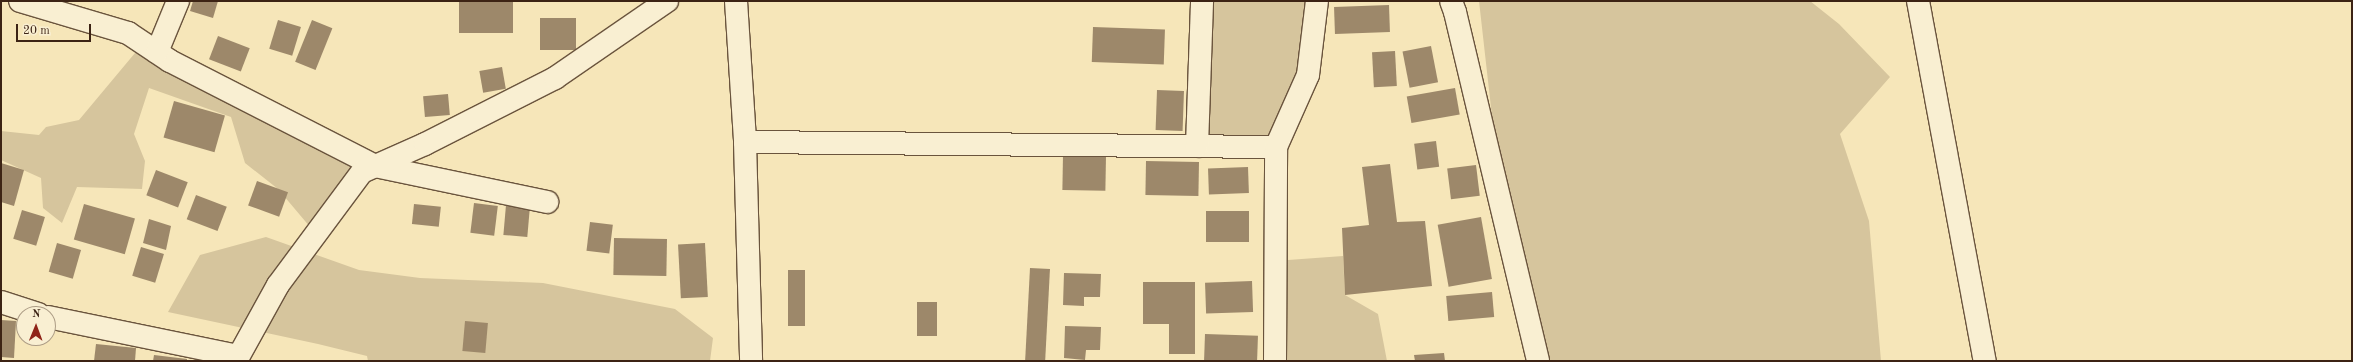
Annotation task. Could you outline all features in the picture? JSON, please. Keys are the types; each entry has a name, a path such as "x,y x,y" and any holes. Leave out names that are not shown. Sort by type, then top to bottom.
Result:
{"street":[{"path":"20,1 128,33 157,52 375,166 547,202"},
{"path":"157,52 178,1"},
{"path":"56,319 237,358 278,285 362,172 425,144 555,78 666,1"},
{"path":"736,1 745,142 751,361"},
{"path":"1197,146 1202,1"},
{"path":"1275,361 1276,147 1308,76 1316,1"},
{"path":"1451,1 1455,12 1538,361"},
{"path":"1918,1 1985,361"},
{"path":"745,142 1276,147"},
{"path":"1,302 16,307"}],"shaded area":[{"path":"1202,1 1316,1 1317,10 1276,147 1197,146"},
{"path":"1479,1 1810,1 1839,24 1890,77 1840,134 1869,221 1881,361 1538,361 1503,214"},
{"path":"135,53 165,58 364,161 334,189 316,234 278,189 245,163 231,117 149,88 134,134 145,161 142,189 77,187 62,223 43,208 41,178 1,160 1,131 39,135 46,127 79,120"},
{"path":"266,237 359,270 420,278 543,283 675,309 713,338 710,361 368,361 367,356 168,312 200,255"},
{"path":"1343,256 1345,295 1378,314 1387,361 1276,361 1288,260"}],"building":[{"path":"193,1 218,1 213,18 190,11"},
{"path":"459,1 513,1 513,33 459,33"},
{"path":"1389,5 1390,32 1335,34 1334,7"},
{"path":"540,18 576,18 576,50 540,50"},
{"path":"278,20 301,27 292,56 269,49"},
{"path":"312,20 332,28 316,70 295,62"},
{"path":"1093,27 1165,30 1164,64 1092,62"},
{"path":"218,36 250,48 241,72 209,59"},
{"path":"1431,46 1438,82 1410,88 1403,52"},
{"path":"1395,51 1397,86 1374,87 1372,52"},
{"path":"502,67 506,89 483,93 479,71"},
{"path":"1455,88 1460,115 1411,123 1407,97"},
{"path":"1157,90 1184,91 1183,131 1156,130"},
{"path":"448,94 450,115 425,117 423,96"},
{"path":"174,101 225,116 214,152 164,138"},
{"path":"1436,141 1439,167 1417,169 1414,144"},
{"path":"1063,155 1106,156 1105,191 1062,190"},
{"path":"1146,161 1199,162 1198,196 1145,195"},
{"path":"1,163 24,170 14,206 1,202"},
{"path":"1390,164 1397,222 1425,221 1432,286 1345,295 1342,228 1369,225 1362,167"},
{"path":"1476,165 1480,196 1451,199 1447,169"},
{"path":"1248,167 1249,193 1209,194 1208,168"},
{"path":"156,170 188,182 178,207 146,195"},
{"path":"257,181 288,192 279,217 248,205"},
{"path":"196,195 227,207 217,231 187,219"},
{"path":"474,203 498,206 494,236 470,233"},
{"path":"84,204 135,219 125,254 74,240"},
{"path":"414,204 441,207 439,227 412,224"},
{"path":"506,205 530,207 527,237 503,235"},
{"path":"22,210 45,217 36,246 13,239"},
{"path":"1206,211 1249,211 1249,242 1206,242"},
{"path":"1481,217 1492,279 1449,287 1438,225"},
{"path":"149,219 171,226 166,250 143,243"},
{"path":"590,222 613,225 609,254 586,251"},
{"path":"614,238 667,239 666,276 613,275"},
{"path":"57,243 81,250 73,279 49,272"},
{"path":"705,243 708,297 681,298 678,244"},
{"path":"141,247 164,254 155,283 132,276"},
{"path":"1030,268 1050,269 1045,361 1025,361"},
{"path":"788,270 805,270 805,326 788,326"},
{"path":"1064,273 1101,274 1100,297 1084,297 1084,306 1063,305"},
{"path":"1252,281 1253,312 1206,314 1205,283"},
{"path":"1143,282 1195,282 1195,354 1169,354 1169,324 1143,324"},
{"path":"1492,292 1494,317 1448,321 1446,296"},
{"path":"917,302 937,302 937,336 917,336"},
{"path":"1,320 16,321 14,358 1,357"},
{"path":"465,321 488,323 485,353 462,351"},
{"path":"1065,326 1101,327 1100,350 1086,350 1085,360 1064,358"},
{"path":"1205,334 1258,336 1257,361 1204,361"},
{"path":"96,344 136,348 135,361 94,361"},
{"path":"1444,353 1445,361 1415,361 1414,355"},
{"path":"154,355 187,359 187,361 153,361"}]}
